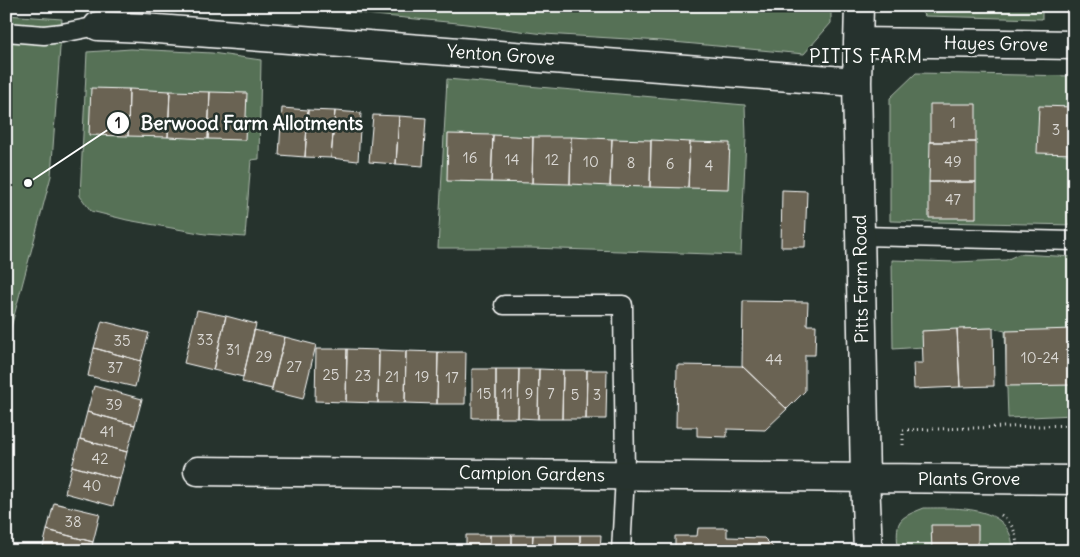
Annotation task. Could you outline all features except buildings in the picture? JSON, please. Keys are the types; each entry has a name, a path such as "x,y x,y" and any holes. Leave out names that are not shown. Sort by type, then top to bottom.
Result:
{"street":[{"name":"Pitts Farm Road","path":"858,6 857,82 868,551"},
{"name":"Yenton Grove","path":"98,26 144,17 857,82"},
{"name":"Hayes Grove","path":"858,42 1074,45"},
{"name":"Campion Gardens","path":"198,470 865,478"},
{"name":"Plants Grove","path":"865,478 1074,480"}],"lane":[{"path":"6,32 62,33 98,26"},
{"path":"860,236 1074,241"},
{"path":"504,305 623,305 625,476 621,551"}],"path":[{"path":"902,478 903,430 1074,425"}],"green space":[{"path":"303,6 831,6 831,23 804,54 662,41 544,34"},
{"path":"915,6 1042,6 1042,19 925,16"},
{"path":"6,15 62,19 51,176 6,346"},
{"path":"131,49 212,53 261,60 259,159 251,160 245,237 205,234 127,220 91,211 80,196 87,52"},
{"path":"916,73 1074,76 1074,225 890,221 890,98"},
{"path":"447,79 745,105 746,137 741,255 530,248 438,248"},
{"path":"1019,254 1074,257 1074,415 1008,418 1005,331 993,328 923,331 923,347 893,349 892,260 955,262 1006,260"},
{"path":"924,508 967,509 994,517 1004,524 1011,536 1013,551 898,551 897,533 900,522 908,515"}],"place":[{"name":"Berwood Farm Allotments","path":"28,183"}],"district":[{"name":"PITTS FARM","path":"866,56"}]}
